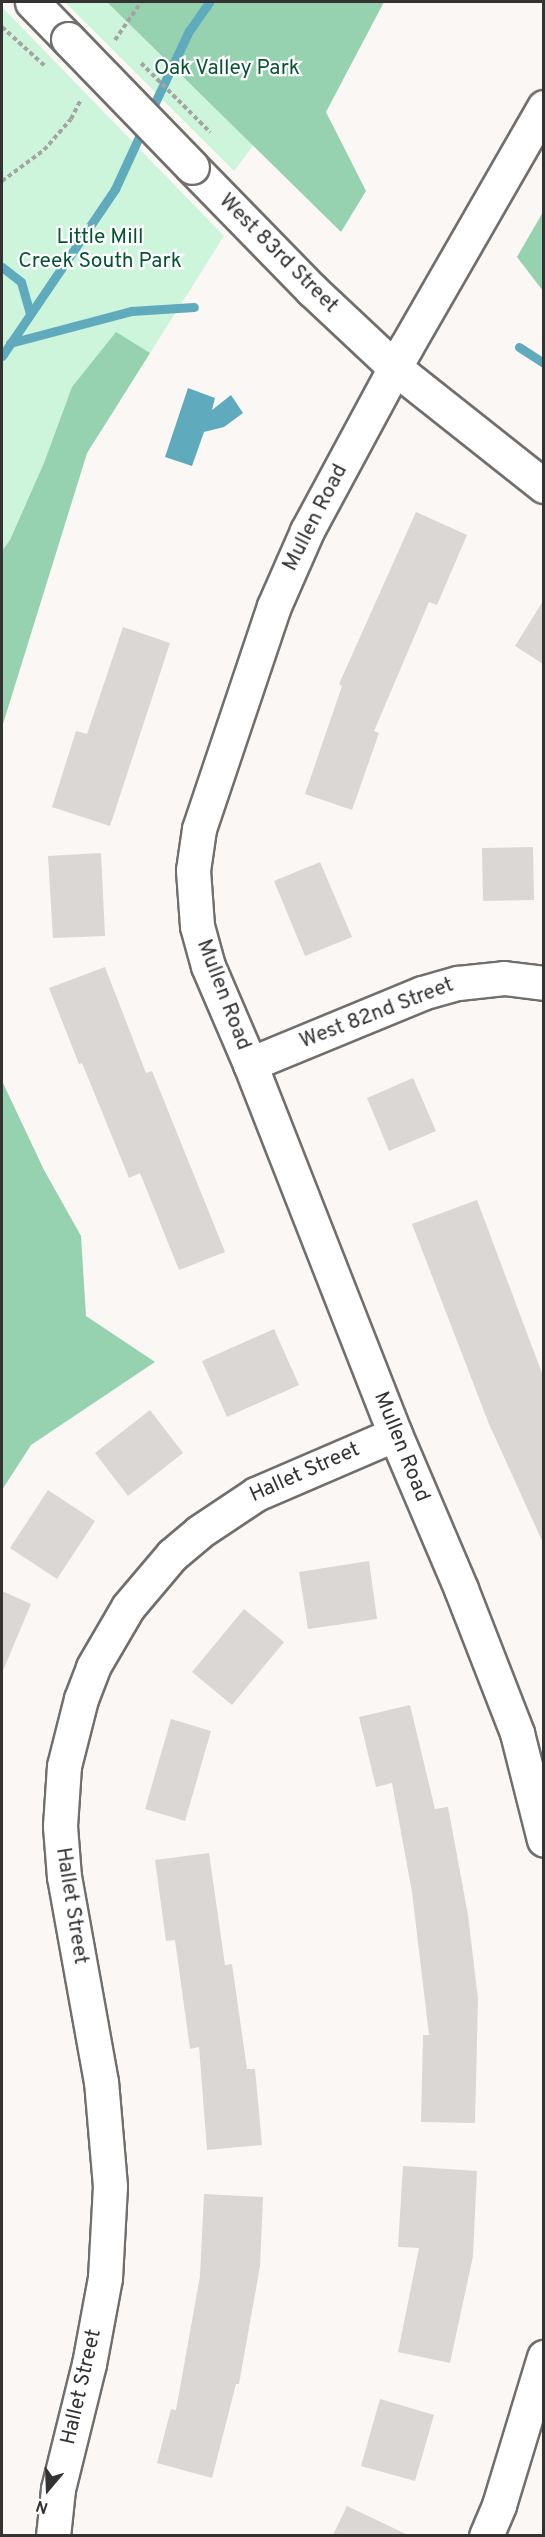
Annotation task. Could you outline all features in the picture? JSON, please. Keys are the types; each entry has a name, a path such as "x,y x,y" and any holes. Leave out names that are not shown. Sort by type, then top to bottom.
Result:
{"street":[{"name":"West 83rd Street","path":"32,2 312,290 395,368 543,486"},
{"name":"Mullen Road","path":"543,107 395,368 308,531 274,606 199,829 193,870 197,926 208,966 250,1064 395,1434 461,1589 517,1733 535,1765 543,1840"},
{"name":"West 82nd Street","path":"250,1064 422,993 458,983 504,978 543,983"},
{"name":"Hallet Street","path":"53,2535 58,2489 89,2364 105,2278 110,2186 101,2082 64,1877 60,1826 64,1766 81,1699 98,1657 128,1607 172,1555 199,1532 256,1494 395,1434"},
{"path":"486,2535 538,2397 543,2357"}],"path":[{"path":"123,27 141,2"},
{"path":"2,27 53,72"},
{"path":"111,34 119,42"},
{"path":"136,58 210,132"},
{"path":"2,181 44,150 71,119"}],"green space":[{"name":"Oak Valley Park","path":"65,2 360,2 234,171"},
{"name":"Oak Valley Park","path":"107,2 384,2 326,112 366,191 341,232"},
{"name":"Little Mill Creek South Park","path":"2,7 224,236 87,453 2,727"},
{"path":"543,212 544,291 517,257"},
{"path":"116,332 150,353 87,453 2,727 2,551 10,540 44,463 72,387"},
{"path":"2,1081 44,1170 81,1236 86,1316 155,1362 31,1445 2,1490"}],"water":[{"path":"188,388 215,398 212,410 231,395 243,413 224,427 204,432 192,466 165,457"}],"building":[{"path":"416,512 467,535 437,605 429,602 374,731 379,733 352,810 305,794 342,686 339,684"},
{"path":"543,601 543,664 515,646"},
{"path":"123,627 170,643 110,826 52,807 76,731 87,734"},
{"path":"533,847 534,900 483,901 482,848"},
{"path":"101,853 105,936 53,938 48,856"},
{"path":"320,862 352,937 305,956 274,881"},
{"path":"105,967 146,1073 152,1071 225,1252 179,1270 140,1173 129,1178 82,1063 79,1064 49,988"},
{"path":"413,1078 436,1131 389,1151 367,1098"},
{"path":"477,1200 543,1376 543,1543 489,1424 412,1224"},
{"path":"274,1329 299,1385 227,1417 202,1361"},
{"path":"150,1410 183,1453 128,1496 95,1453"},
{"path":"48,1490 95,1521 57,1579 10,1548"},
{"path":"369,1561 377,1619 308,1629 299,1572"},
{"path":"2,1591 31,1604 2,1673"},
{"path":"244,1609 284,1642 232,1705 192,1672"},
{"path":"410,1705 435,1809 448,1807 468,1915 478,1999 475,2123 421,2122 423,2035 429,2035 412,1892 392,1783 376,1787 359,1717"},
{"path":"171,1719 211,1731 185,1821 145,1809"},
{"path":"209,1853 225,1965 232,1964 247,2069 255,2069 262,2145 207,2150 199,2047 190,2049 175,1940 166,1941 155,1860"},
{"path":"403,2166 477,2171 473,2256 450,2363 398,2352 419,2248 398,2247"},
{"path":"204,2194 263,2197 260,2266 239,2384 236,2384 212,2478 157,2463 171,2409 176,2410 200,2276"},
{"path":"380,2399 434,2415 415,2481 361,2466"},
{"path":"347,2506 408,2535 333,2535"}],"waterway":[{"path":"150,113 189,31 209,2"},
{"path":"2,356 115,189 144,126"},
{"path":"2,267 21,282 30,314"},
{"path":"10,343 131,311 194,307"},
{"path":"519,347 544,363"}]}
